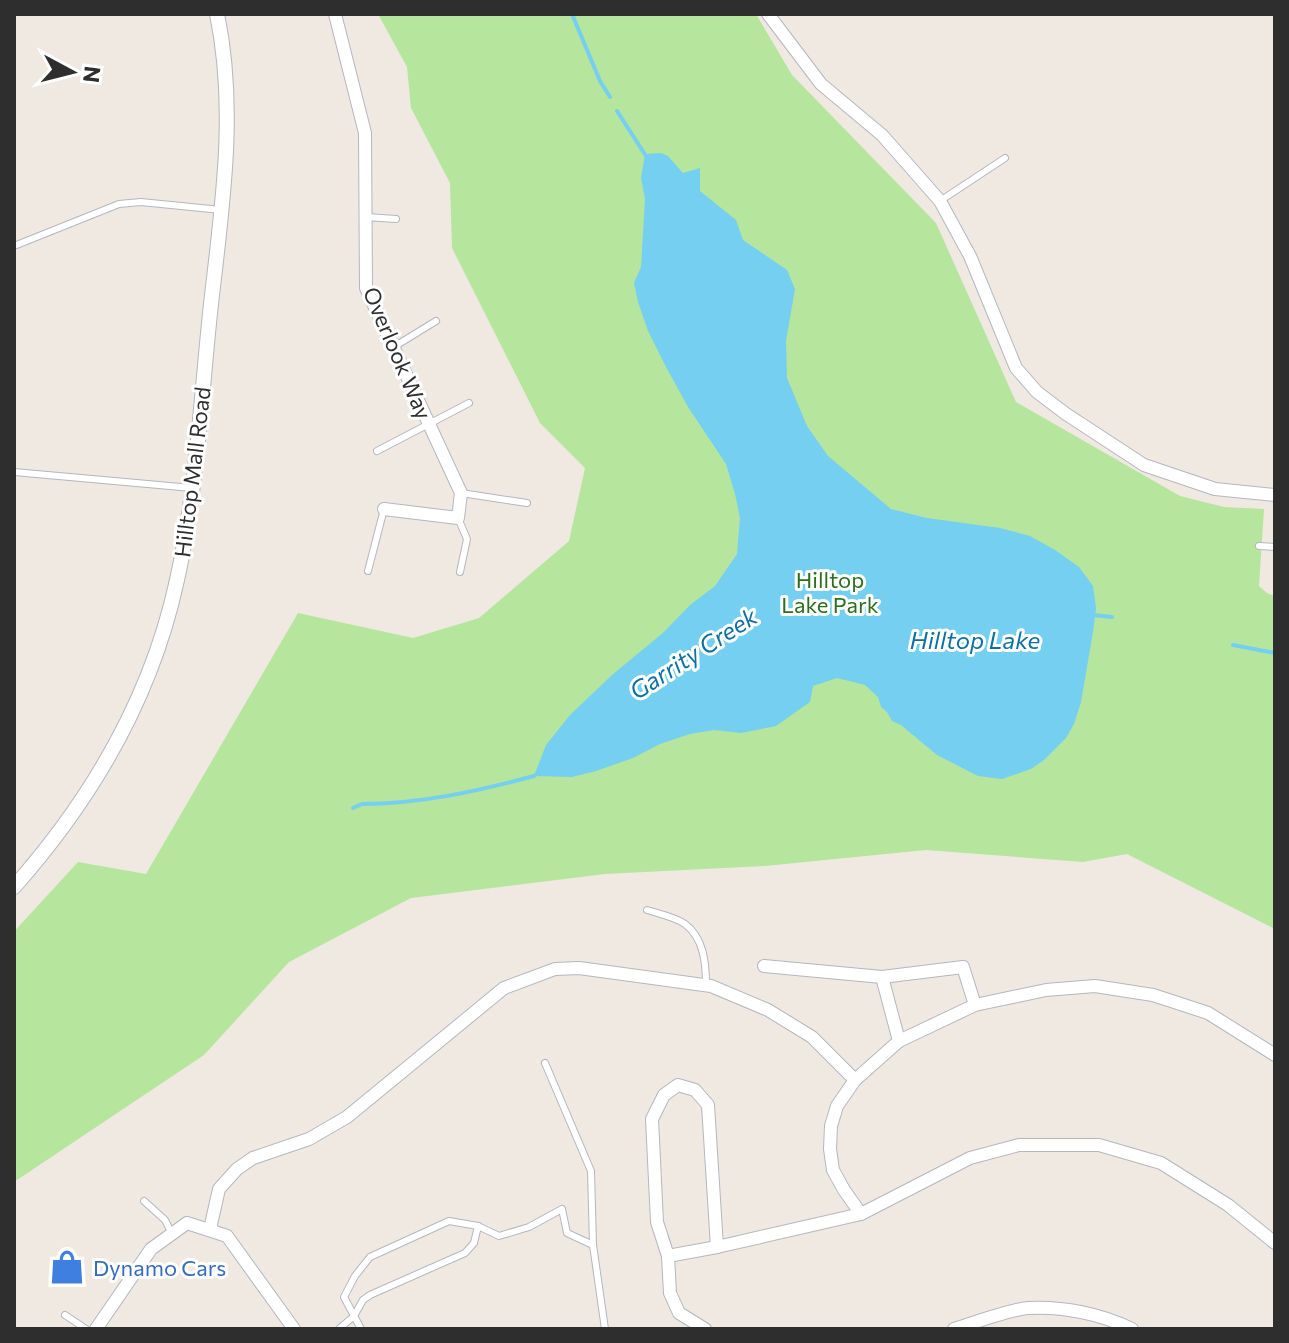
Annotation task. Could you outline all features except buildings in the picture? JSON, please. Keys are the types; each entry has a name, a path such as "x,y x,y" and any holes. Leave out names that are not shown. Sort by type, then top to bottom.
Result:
{"street":[{"name":"Hilltop Mall Road","path":"14,887 71,818 109,757 156,656 169,611 185,542 192,488 227,147 225,58 217,14"},
{"name":"Overlook Way","path":"335,14 365,133 366,288 461,493"},
{"path":"768,14 821,84 882,135 940,201 970,256 1016,368 1037,392 1144,465 1215,489 1275,495"},
{"path":"384,509 458,518 461,493"},
{"path":"764,966 882,977 963,967 975,1005"},
{"path":"210,1229 219,1189 237,1169 253,1158 309,1139 347,1117 504,988 555,969 579,968 706,985 768,1010 812,1037 855,1080"},
{"path":"882,977 899,1041"},
{"path":"861,1214 833,1170 831,1126 837,1106 855,1080 899,1041 975,1005 1046,990 1095,986 1153,995 1208,1013 1275,1055"},
{"path":"705,1329 679,1313 670,1293 668,1256 657,1222 652,1119 664,1095 678,1085 695,1090 708,1105 717,1247"},
{"path":"668,1256 861,1214 970,1158 1019,1145 1099,1145 1161,1163 1228,1205 1275,1243"},
{"path":"96,1329 151,1249 187,1223 227,1236 294,1329"},
{"path":"954,1329 1026,1308 1112,1319 1132,1329"}],"lane":[{"path":"940,201 1005,158"},
{"path":"14,246 119,204 141,202 221,210"},
{"path":"366,217 396,219"},
{"path":"392,348 436,321"},
{"path":"377,451 469,403"},
{"path":"14,472 192,488"},
{"path":"461,493 527,503"},
{"path":"368,571 384,509"},
{"path":"458,518 467,539 460,572"},
{"path":"1259,546 1275,547"},
{"path":"647,910 688,926 703,950 706,985"},
{"path":"545,1063 591,1171 593,1245 605,1329"},
{"path":"144,1201 165,1220 172,1234"},
{"path":"361,1329 344,1297 370,1257 449,1221 478,1226 499,1236 529,1227 562,1209 567,1233 593,1245"},
{"path":"339,1329 370,1295 465,1253 474,1243 478,1226"},
{"path":"65,1315 86,1329"}],"green space":[{"name":"Hilltop Lake Park","path":"378,14 756,14 792,75 936,223 1016,402 1180,496 1224,507 1264,509 1259,586 1275,596 1275,929 1127,854 1083,862 926,850 765,866 605,874 411,898 289,962 204,1055 14,1182 14,932 78,862 146,874 298,613 413,638 479,618 569,541 585,468 540,423 452,248 450,183 411,108 407,67"}],"water":[{"name":"Hilltop Lake","path":"645,154 668,156 683,173 700,168 700,191 736,220 743,240 787,270 795,289 786,341 787,378 807,426 828,456 891,509 1030,536 1079,567 1093,586 1096,608 1093,632 1081,702 1074,724 1066,738 1031,769 1002,779 978,776 937,755 892,721 881,707 878,697 865,685 837,678 813,686 810,702 776,726 741,733 714,730 690,734 596,771 572,777 534,776 546,745 570,715 690,605 715,586 737,554 740,518 726,464 666,367 648,331 634,283 641,267 645,199 641,178"}],"waterway":[{"path":"572,14 600,81 610,97"},
{"path":"617,111 646,156"},
{"name":"Garrity Creek","path":"1093,615 1112,617"},
{"name":"Garrity Creek","path":"1233,645 1275,653"},
{"name":"Garrity Creek","path":"353,808 362,804 449,796 513,782 538,773"}],"place":[{"name":"Dynamo Cars","path":"67,1267"}]}
